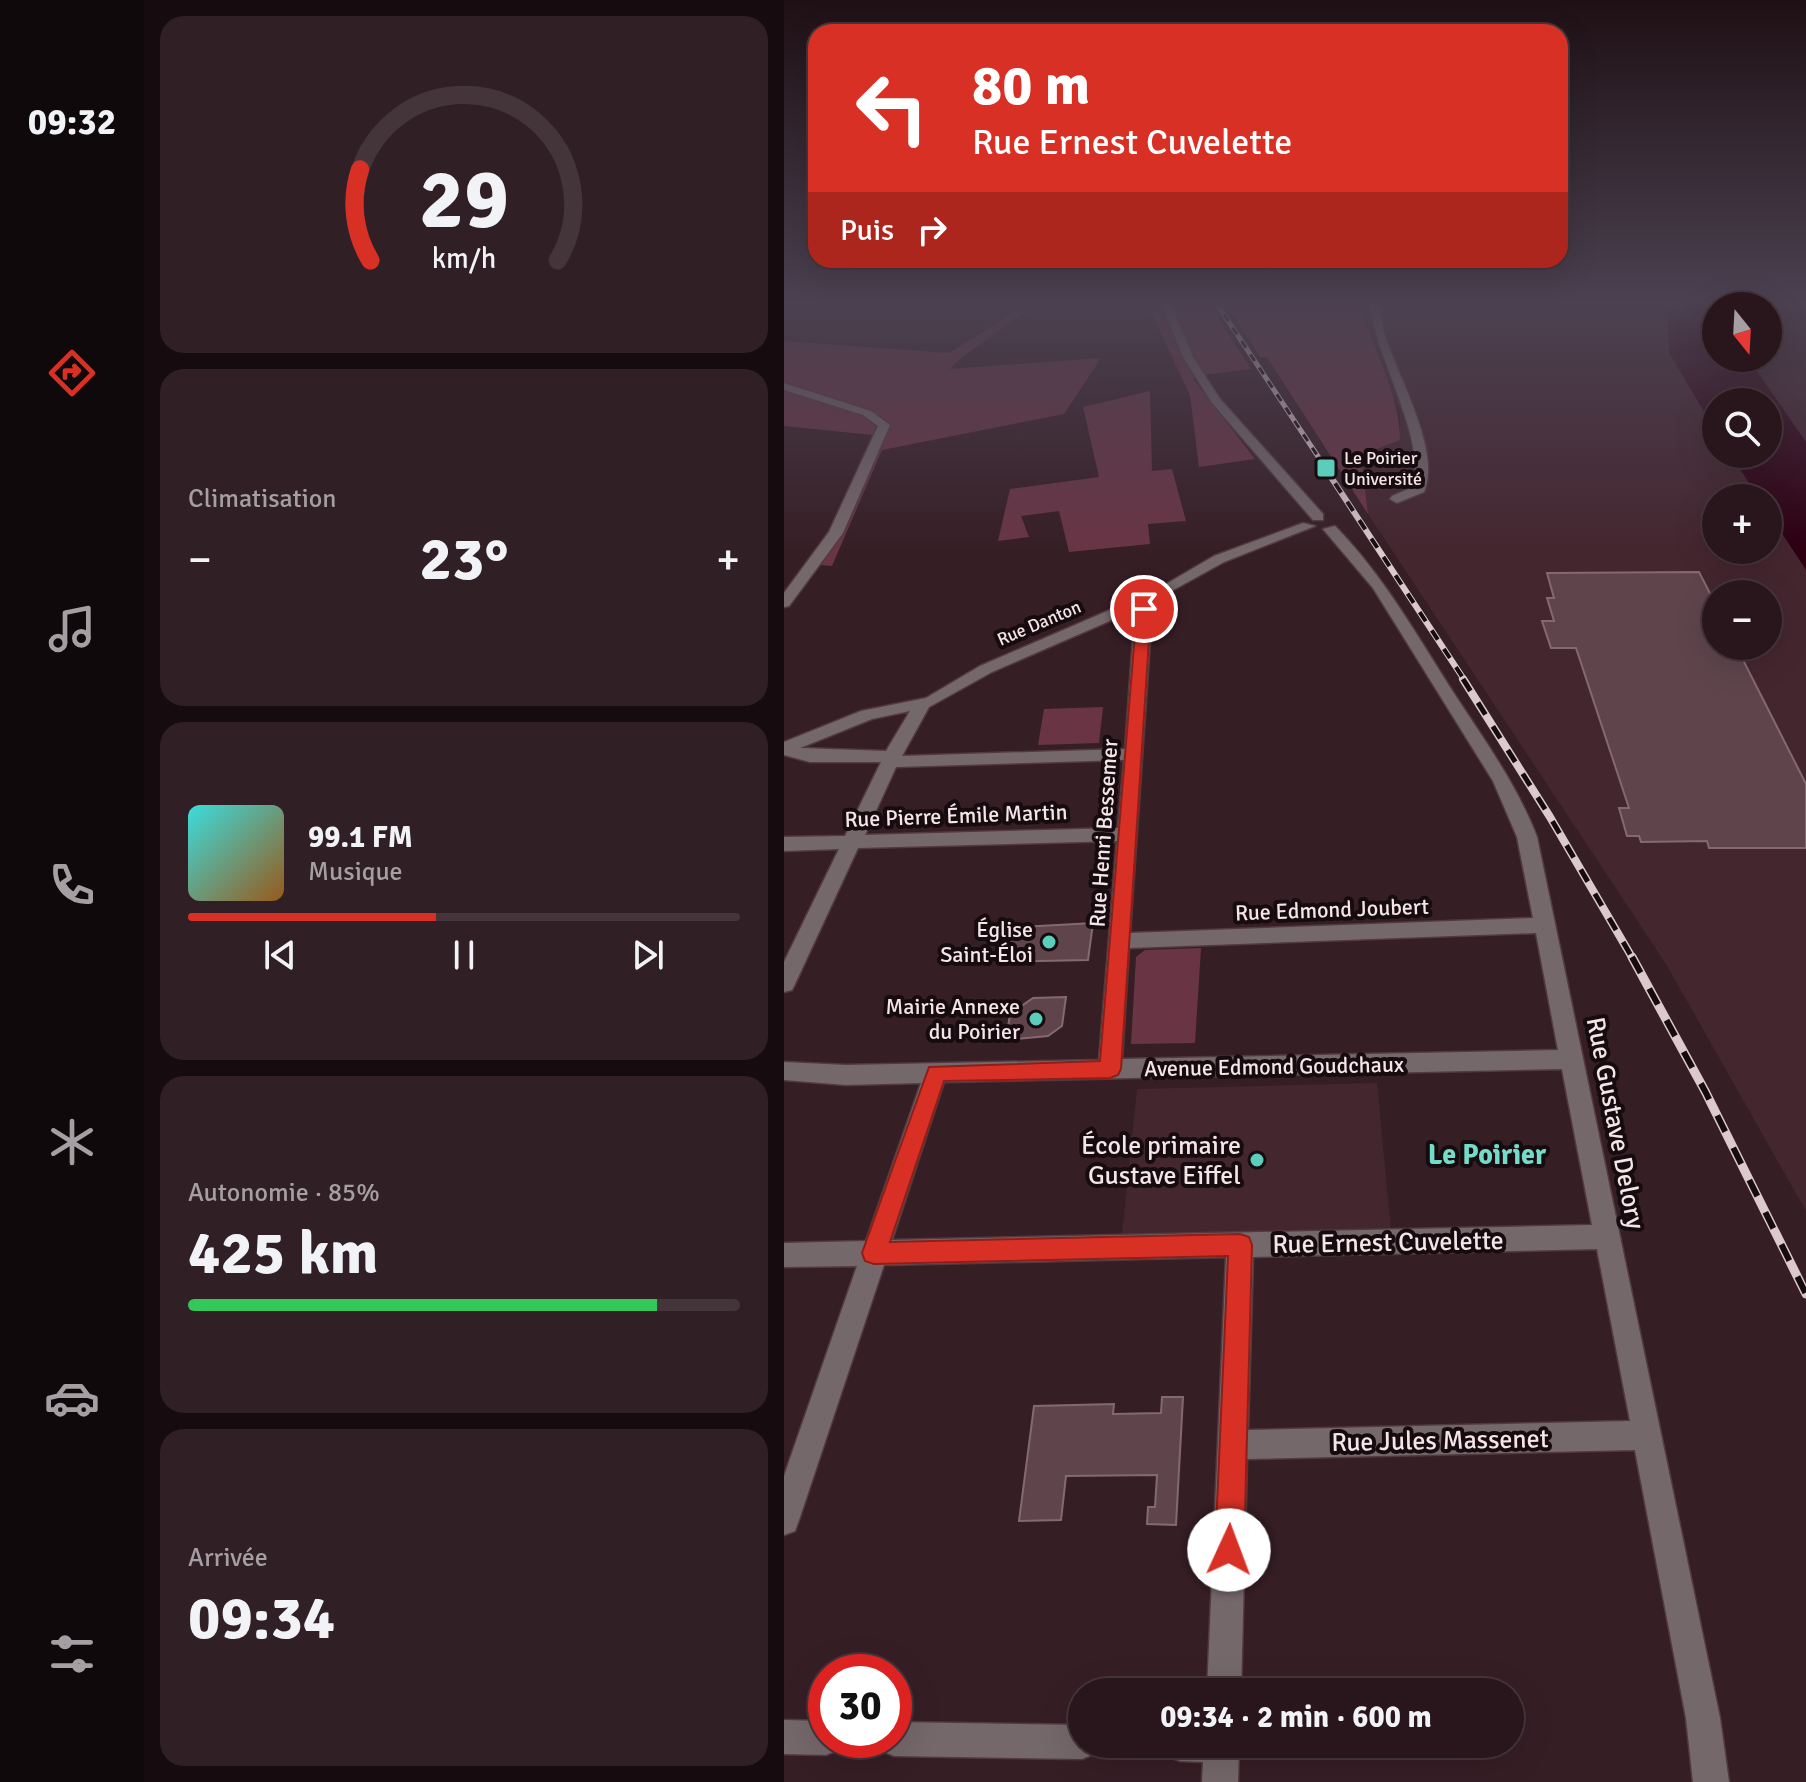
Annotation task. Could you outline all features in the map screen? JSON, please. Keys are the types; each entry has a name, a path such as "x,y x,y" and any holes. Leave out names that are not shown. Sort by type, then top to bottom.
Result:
{"street":[{"name":"Rue Gustave Delory","path":"1205,384 1319,524 1381,589 1515,804 1530,847 1546,925 1703,1718 1711,1782"},
{"path":"1397,499 1419,489 1423,479 1410,415 1398,384"},
{"path":"784,386 867,413 884,425 836,533 784,603"},
{"name":"Rue Danton","path":"784,749 867,715 923,704 999,662 1161,593 1219,559 1319,524"},
{"name":"Rue Henri Bessemer","path":"1110,1069 1144,612 1139,602"},
{"path":"784,984 892,760 923,704"},
{"path":"784,749 810,756 892,760 1133,754"},
{"name":"Rue Pierre Émile Martin","path":"784,844 1129,834"},
{"name":"Rue Edmond Joubert","path":"1120,941 1546,925"},
{"name":"Avenue Edmond Goudchaux","path":"784,1071 846,1075 1572,1059"},
{"path":"784,1520 936,1073"},
{"name":"Rue Ernest Cuvelette","path":"784,1255 1607,1237"},
{"path":"1225,1678 1240,1245"},
{"name":"Rue Jules Massenet","path":"1234,1445 1647,1435"},
{"path":"784,1737 808,1738"},
{"path":"912,1739 1068,1742"},
{"path":"1220,1782 1221,1758"}],"shaded area":[{"path":"784,384 1084,384 1064,414 882,450 832,566 810,564 841,515 873,435 784,426"},
{"path":"1185,384 1197,384 1255,459 1199,467 1190,395"},
{"path":"1284,384 1389,384 1399,422 1400,440 1361,455 1368,514"},
{"path":"1389,384 1806,384 1806,1211 1666,964 1368,514 1361,455 1400,439 1400,412"},
{"path":"1688,384 1766,384 1769,388 1702,388 1702,408"},
{"path":"1150,391 1152,471 1172,469 1186,521 1148,524 1150,544 1069,552 1059,511 1021,516 1029,537 998,541 1010,489 1099,477 1083,407"},
{"path":"1782,407 1806,442 1806,570 1782,533 1782,484 1750,484 1739,468 1782,468"},
{"path":"1103,707 1099,743 1038,745 1044,709"},
{"path":"1201,948 1195,1043 1131,1044 1136,957 1145,950"},
{"name":"École primaire Gustave Eiffel","path":"1377,1083 1391,1231 1122,1235 1137,1089"}],"building":[{"path":"1699,572 1703,580 1702,660 1743,660 1806,784 1806,848 1709,848 1707,841 1641,842 1639,836 1627,836 1619,808 1629,808 1576,648 1551,648 1542,621 1554,621 1547,598 1554,598 1547,573"},
{"name":"Église Saint-Éloi","path":"1093,923 1088,960 997,962 1002,928"},
{"name":"Mairie Annexe du Poirier","path":"1066,997 1062,1026 1048,1036 1006,1040 1010,1014 1033,998"},
{"path":"1162,1397 1183,1397 1176,1525 1147,1524 1148,1507 1155,1507 1157,1475 1066,1476 1061,1520 1019,1521 1034,1406 1114,1404 1113,1414 1161,1413"}],"railway":[{"path":"1270,384 1325,467"},
{"path":"1323,465 1465,681"},
{"path":"1463,679 1550,817 1633,959"},
{"path":"1632,957 1705,1091 1806,1294"}],"place":[{"name":"Le Poirier Université","path":"1326,468"},
{"name":"Église Saint-Éloi","path":"1049,942"},
{"name":"Mairie Annexe du Poirier","path":"1036,1019"},
{"name":"École primaire Gustave Eiffel","path":"1257,1160"}],"district":[{"name":"Le Poirier","path":"1487,1154"}],"route":[{"path":"1144,609 1110,1069 936,1073 874,1253 1240,1245 1229,1550"}]}
